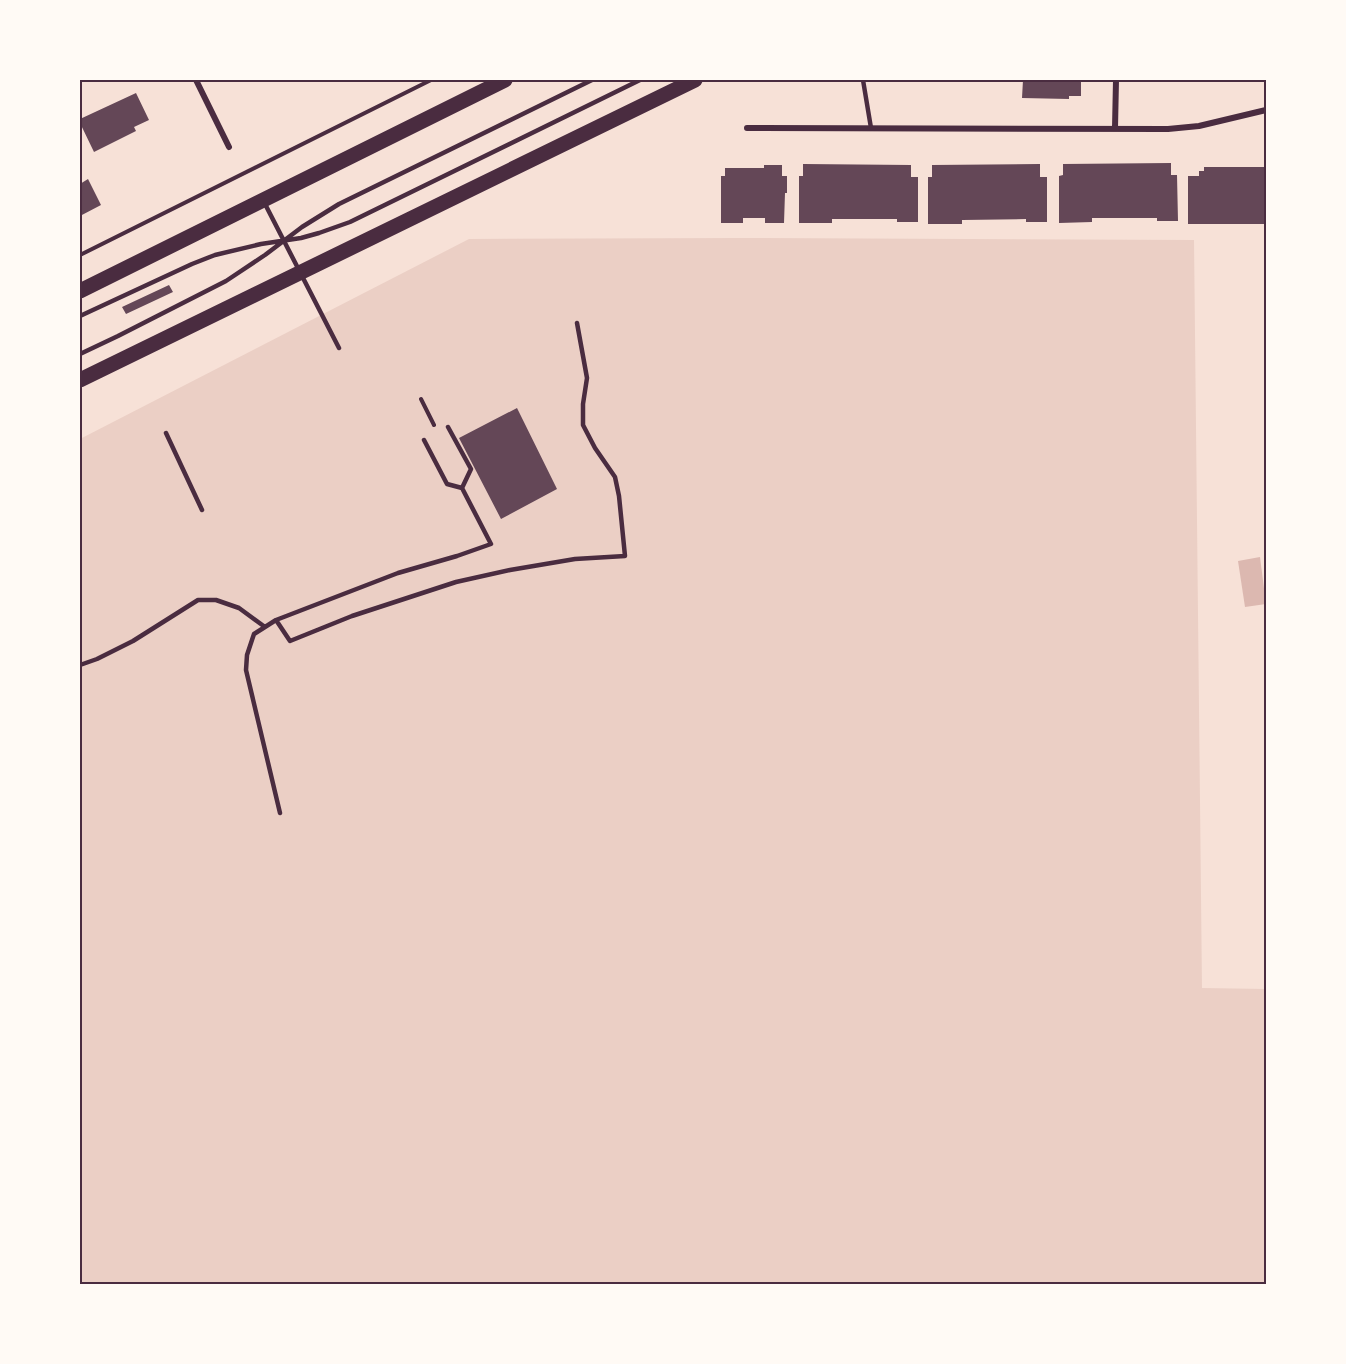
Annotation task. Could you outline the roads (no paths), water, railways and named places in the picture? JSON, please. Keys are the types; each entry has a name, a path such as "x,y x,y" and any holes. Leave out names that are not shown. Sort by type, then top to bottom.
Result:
{"main road":[{"path":"80,291 505,80"},
{"path":"80,380 695,80"}],"street":[{"path":"196,80 229,147"},
{"path":"1115,128 1116,80"},
{"path":"747,128 1168,129 1199,126 1266,110"}],"lane":[{"path":"80,354 226,281 302,227 339,204 592,80"},
{"path":"80,316 202,260 239,249 319,233 350,222 640,80"},
{"path":"864,80 871,128"},
{"path":"262,199 339,348"},
{"path":"276,620 290,641 352,616 456,582 575,558 625,556 615,477 583,425 587,378 577,323"},
{"path":"448,427 471,470 462,488"},
{"path":"166,433 202,510"},
{"path":"280,813 246,670 247,655 254,634 276,620 398,573 491,544 462,488 447,484 424,440"},
{"path":"80,666 133,641 198,600 216,600 239,608 266,627"}]}
